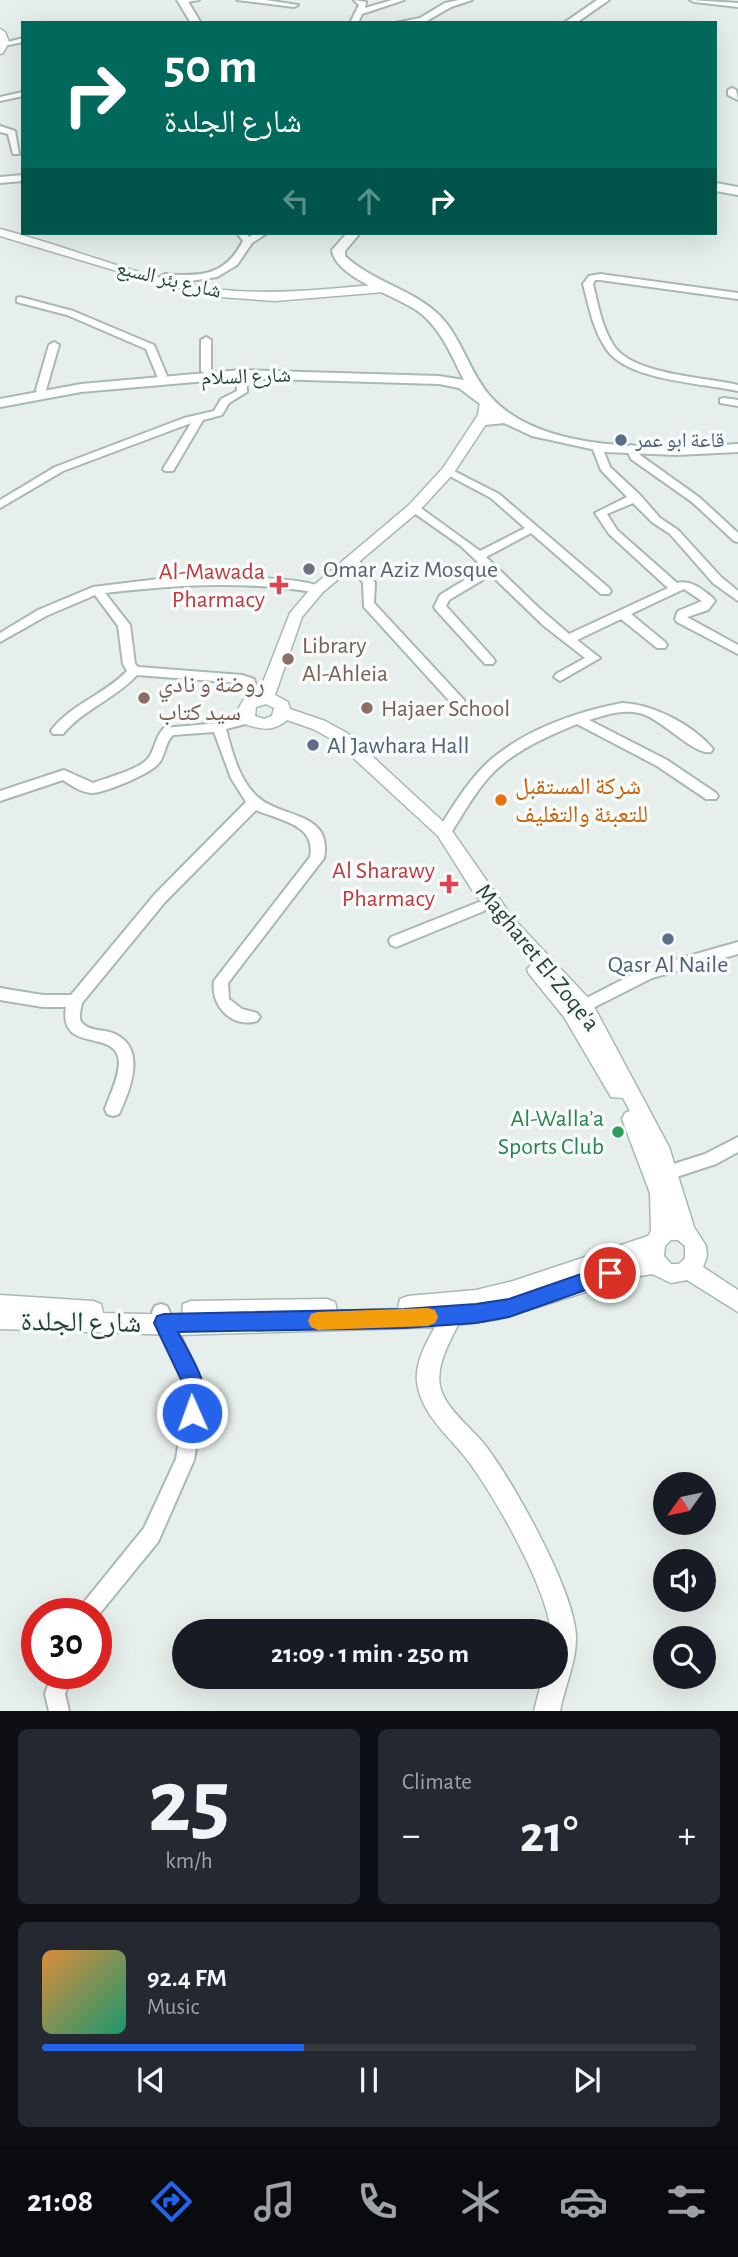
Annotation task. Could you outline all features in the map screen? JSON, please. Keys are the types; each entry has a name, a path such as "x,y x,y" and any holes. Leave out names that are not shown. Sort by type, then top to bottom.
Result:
{"main road":[{"path":"572,21 604,0"},
{"path":"581,21 612,0"},
{"path":"182,1 195,21"},
{"path":"717,185 738,189"},
{"path":"352,235 338,250 339,257 360,282 381,287 432,315 452,339 471,380 487,402 524,428 597,447 738,448"},
{"name":"شارع السلام","path":"0,400 41,390 206,371 272,368 471,380"},
{"name":"شارع السلام","path":"0,400 81,388 241,374 439,380 463,384 487,402"},
{"path":"480,423 493,417 508,419"}],"street":[{"path":"182,1 195,0"},
{"path":"357,18 363,4 358,0"},
{"path":"357,18 400,0"},
{"path":"414,21 422,20 448,5 468,0"},
{"path":"694,0 738,5"},
{"path":"247,1 295,5"},
{"path":"0,32 1,46 21,41"},
{"path":"732,90 732,95 738,98"},
{"path":"0,100 21,95"},
{"path":"0,129 12,132 16,152"},
{"path":"0,180 21,177"},
{"name":"شارع بئر السبع","path":"1,233 199,286 242,291 296,292 360,282"},
{"name":"شارع بئر السبع","path":"1,233 197,289 275,297 343,293 381,287"},
{"path":"165,277 198,280 211,277 241,256 245,237"},
{"path":"738,296 600,277 592,278 588,284 602,329 616,355 632,365 738,387"},
{"path":"343,293 388,297 418,307"},
{"path":"20,300 70,313 150,347 162,376"},
{"path":"206,340 206,371"},
{"path":"41,390 54,345"},
{"path":"0,505 59,469 219,412 224,402 240,393 241,374"},
{"path":"723,401 738,403"},
{"path":"248,719 246,707 260,699 295,616 318,589 414,508 448,471 485,415 487,402"},
{"path":"169,469 199,418"},
{"path":"597,447 605,468 656,520 674,532 701,558 717,580 738,597"},
{"path":"631,448 635,457 696,500 738,539"},
{"path":"448,471 495,496 605,591"},
{"path":"636,497 601,513 612,532 674,587"},
{"path":"414,508 479,556 490,570 568,639 594,658 560,677"},
{"path":"479,556 533,528"},
{"path":"353,560 369,583 368,604 459,703"},
{"path":"489,661 440,607 444,598 490,570"},
{"path":"0,638 42,613 97,590 175,581 279,582 318,589"},
{"path":"568,639 683,585 693,588 709,601 704,607 682,614 681,619 738,650"},
{"path":"97,590 124,625 130,664 134,671"},
{"path":"623,614 661,645"},
{"path":"134,671 242,678 250,682 260,699"},
{"path":"58,731 76,710 116,691 134,671"},
{"path":"0,796 64,775 85,787 96,787 146,768 155,760 162,738 169,731 219,727 248,719 257,724 279,717 279,702 260,699"},
{"path":"444,832 491,767 513,751 575,719 616,708 638,708 652,713 706,749"},
{"name":"Magharet El-Zoqe'a","path":"279,717 319,725 341,737 444,832 506,922 578,1009 659,1147 686,1235"},
{"name":"Magharet El-Zoqe'a","path":"279,717 328,740 344,752 436,840 479,907 578,1009 646,1150 660,1193 658,1246"},
{"path":"575,719 662,763 711,796"},
{"path":"219,727 229,762 254,803 310,829 319,848 317,858 221,981 219,991 223,1004 236,1014 252,1017"},
{"path":"113,1109 128,1066 127,1057 115,1041 77,1028 72,1019 75,1001 160,898 254,803"},
{"path":"396,941 479,907"},
{"path":"578,1009 648,973 738,948"},
{"path":"0,994 43,1001 75,1001"},
{"path":"667,1173 710,1159 738,1144"},
{"path":"690,1270 698,1259 699,1252 686,1235 674,1231 658,1246 676,1272 690,1270 738,1302"},
{"name":"شارع الجلدة","path":"0,1319 509,1308 610,1273 658,1246"},
{"name":"شارع الجلدة","path":"0,1305 162,1317"},
{"path":"456,1309 430,1365 428,1382 433,1398 491,1470 553,1597 564,1627 562,1652 547,1711"},
{"path":"100,1598 151,1535 185,1460 196,1389 162,1317"},
{"path":"57,1689 55,1694 59,1711"}],"slow traffic":[{"path":"318,1321 428,1317"}],"place":[{"name":"قاعة ابو عمر","path":"621,440"},
{"name":"Omar Aziz Mosque","path":"309,569"},
{"name":"Al-Mawada Pharmacy","path":"279,585"},
{"name":"Library Al-Ahleia","path":"288,659"},
{"name":"روضة و نادي سيد كتاب","path":"144,698"},
{"name":"Hajaer School","path":"367,708"},
{"name":"Al Jawhara Hall","path":"313,745"},
{"name":"شركة المستقبل للتعبئة والتغليف","path":"501,800"},
{"name":"Al Sharawy Pharmacy","path":"449,884"},
{"name":"Qasr Al Naile","path":"668,939"},
{"name":"Al-Walla’a Sports Club","path":"618,1132"}],"route":[{"path":"192,1413 196,1389 164,1323 240,1323 476,1314 509,1308 610,1273"}]}
